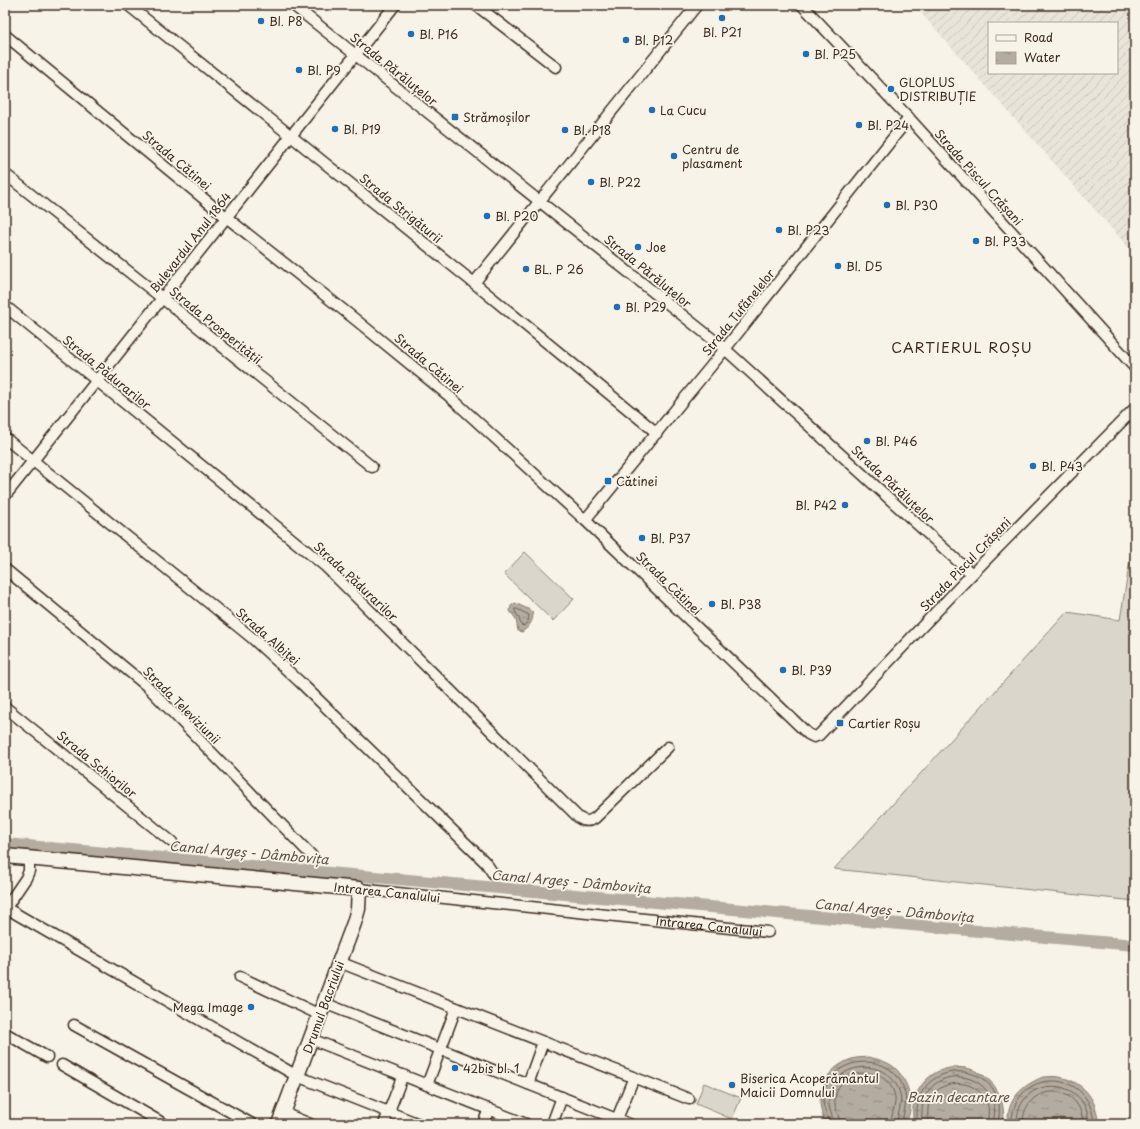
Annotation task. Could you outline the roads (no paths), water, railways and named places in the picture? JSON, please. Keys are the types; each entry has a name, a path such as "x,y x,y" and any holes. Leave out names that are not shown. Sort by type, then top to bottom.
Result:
{"street":[{"name":"Strada Strigăturii","path":"128,5 474,283 657,433"},
{"name":"Strada Părăluțelor","path":"293,5 725,349 972,574"},
{"name":"Bulevardul Anul 1864","path":"5,496 395,5"},
{"path":"476,5 556,67"},
{"path":"474,283 697,5"},
{"name":"Strada Piscul Crășani","path":"802,5 909,118 1135,368"},
{"name":"Strada Cătinei","path":"5,35 226,217 449,396 585,520 802,729 814,737"},
{"name":"Strada Tufănelelor","path":"585,520 725,349 909,118"},
{"name":"Strada Prosperității","path":"5,174 372,467"},
{"name":"Strada Pădurarilor","path":"5,306 325,566 579,818 585,821 590,821 595,818 668,747"},
{"name":"Strada Piscul Crășani","path":"814,737 819,735 972,574 1135,408"},
{"name":"Strada Albiței","path":"5,438 251,637 300,682 486,863 494,875"},
{"name":"Strada Televiziunii","path":"5,569 148,687 312,856"},
{"name":"Strada Schiorilor","path":"5,707 172,842"},
{"name":"Intrarea Canalului","path":"5,856 359,889 768,932"},
{"path":"29,858 29,871 26,878 5,908 297,1076 419,1124"},
{"name":"Drumul Bacriului","path":"281,1119 356,916 359,889"},
{"path":"339,962 689,1099"},
{"path":"240,977 322,1009 441,1049 629,1124"},
{"path":"427,1085 456,1008"},
{"path":"74,1025 252,1124"},
{"path":"5,1033 47,1057"},
{"path":"311,1039 526,1124"},
{"path":"528,1084 543,1042"},
{"path":"62,1065 164,1124"},
{"path":"384,1124 403,1076"},
{"path":"617,1119 634,1077"},
{"path":"552,1124 562,1097"},
{"path":"483,1124 489,1109"},
{"path":"281,1119 310,1124"}],"water":[{"path":"515,603 533,613 530,624 522,632 518,631 516,619 510,611 511,606"},
{"name":"Bazin decantare","path":"868,1057 881,1060 891,1065 904,1079 910,1102 910,1110 905,1124 826,1124 820,1104 823,1085 828,1076 842,1063 854,1058"},
{"name":"Bazin decantare","path":"954,1067 968,1068 979,1072 992,1083 1001,1098 1003,1107 1002,1124 914,1124 914,1100 921,1086 932,1075 941,1070"},
{"name":"Bazin decantare","path":"1043,1077 1068,1079 1082,1087 1092,1100 1097,1115 1098,1124 1008,1124 1010,1107 1017,1094 1029,1084"}],"waterway":[{"name":"Canal Argeș - Dâmbovița","path":"5,844 1135,945"}],"place":[{"name":"Bl. P21","path":"722,18"},
{"name":"Bl. P8","path":"261,21"},
{"name":"Bl. P16","path":"411,34"},
{"name":"Bl. P12","path":"626,40"},
{"name":"Bl. P25","path":"806,54"},
{"name":"Bl. P9","path":"299,70"},
{"name":"GLOPLUS DISTRIBUȚIE","path":"891,89"},
{"name":"La Cucu","path":"652,110"},
{"name":"Strămoșilor","path":"455,117"},
{"name":"Bl. P24","path":"859,125"},
{"name":"Bl. P19","path":"335,129"},
{"name":"Bl. P18","path":"565,130"},
{"name":"Centru de plasament","path":"674,156"},
{"name":"Bl. P22","path":"591,182"},
{"name":"Bl. P30","path":"887,205"},
{"name":"Bl. P20","path":"487,216"},
{"name":"Bl. P23","path":"779,230"},
{"name":"Bl. P33","path":"976,241"},
{"name":"Joe","path":"638,247"},
{"name":"Bl. D5","path":"838,266"},
{"name":"BL. P 26","path":"526,269"},
{"name":"Bl. P29","path":"617,307"},
{"name":"Bl. P46","path":"867,441"},
{"name":"Bl. P43","path":"1033,466"},
{"name":"Cătinei","path":"608,481"},
{"name":"Bl. P42","path":"845,505"},
{"name":"Bl. P37","path":"642,538"},
{"name":"Bl. P38","path":"712,604"},
{"name":"Bl. P39","path":"783,670"},
{"name":"Cartier Roșu","path":"840,723"},
{"name":"Mega Image","path":"251,1007"},
{"name":"42bis bl. 1","path":"455,1068"},
{"name":"Biserica Acoperământul Maicii Domnului","path":"732,1085"}],"district":[{"name":"CARTIERUL ROȘU","path":"962,347"}]}
